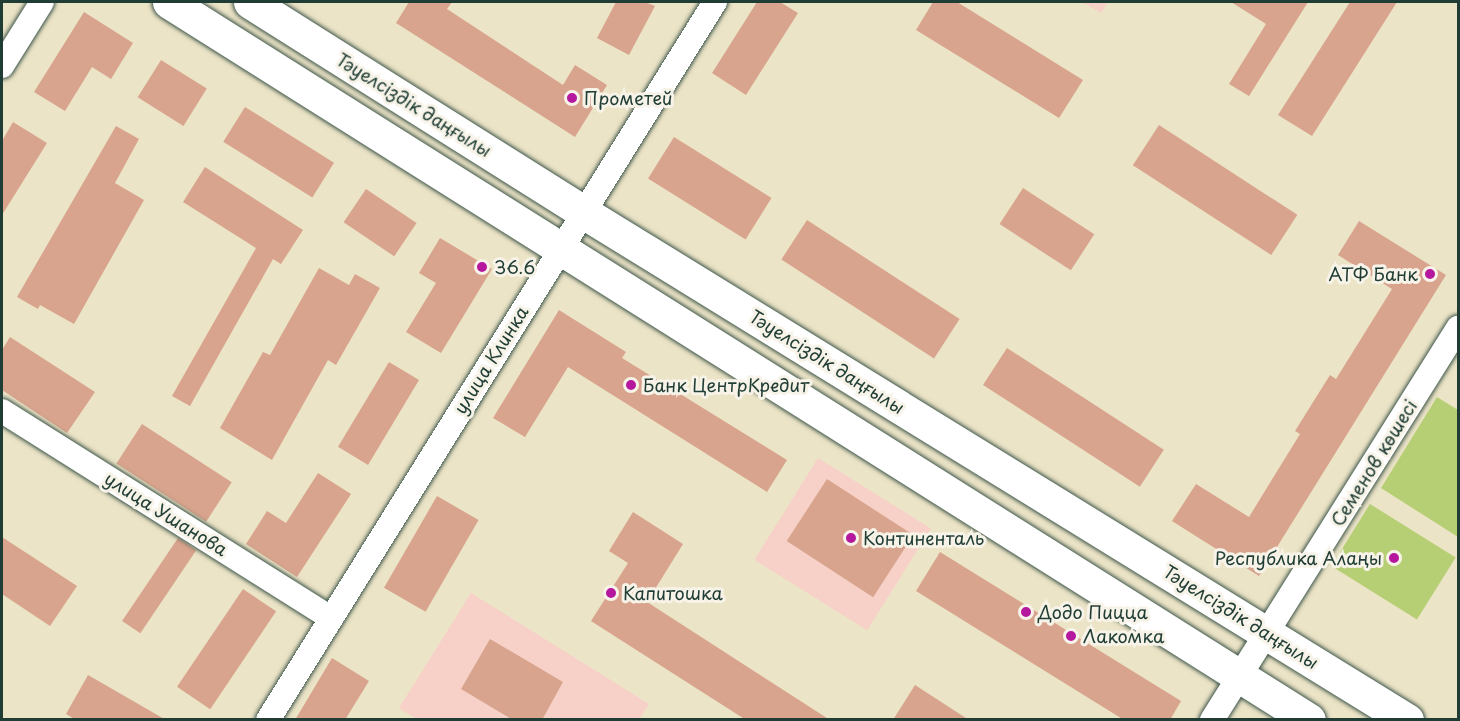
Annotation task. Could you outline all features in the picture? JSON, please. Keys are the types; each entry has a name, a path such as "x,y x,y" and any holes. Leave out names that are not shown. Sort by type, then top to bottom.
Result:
{"street":[{"path":"2,66 42,2"},
{"path":"169,2 1309,720"},
{"name":"Тәуелсіздік даңғылы","path":"250,2 583,212 1407,720"},
{"name":"улица Клинка","path":"268,720 715,2"},
{"name":"Семенов көшесі","path":"1212,720 1458,328"},
{"name":"улица Ушанова","path":"2,411 331,618"}],"shaded area":[{"path":"1082,2 1108,2 1101,13"},
{"path":"818,458 931,528 867,630 754,560"},
{"path":"471,593 649,704 639,720 417,719 399,708"}],"green space":[{"path":"1437,397 1458,410 1458,537 1381,488"},
{"path":"1370,504 1456,558 1417,619 1331,566"}],"building":[{"path":"409,2 452,2 447,9 563,85 575,65 607,85 575,137 396,23"},
{"path":"616,2 645,2 655,6 629,55 597,38"},
{"path":"757,2 780,2 798,13 746,95 712,73"},
{"path":"933,2 957,2 1083,80 1059,118 916,30"},
{"path":"1231,2 1308,2 1249,96 1229,84 1266,24"},
{"path":"1350,2 1397,2 1312,136 1278,115"},
{"path":"84,12 133,43 111,79 92,67 65,111 34,92"},
{"path":"161,60 207,89 183,126 138,97"},
{"path":"245,107 334,163 312,197 223,142"},
{"path":"13,122 47,143 2,215 2,141"},
{"path":"1159,125 1297,215 1271,255 1133,165"},
{"path":"116,126 139,139 115,183 144,200 74,324 40,305 38,309 17,297"},
{"path":"674,137 772,198 746,239 648,179"},
{"path":"205,167 303,230 281,264 273,259 190,406 172,396 256,248 183,202"},
{"path":"1023,188 1094,234 1071,270 1000,224"},
{"path":"366,189 417,223 394,256 344,222"},
{"path":"807,220 960,319 934,359 781,259"},
{"path":"1359,221 1446,275 1259,576 1172,521 1196,484 1249,517 1300,434 1295,431 1330,375 1336,379 1392,289 1338,255"},
{"path":"440,238 492,269 441,353 406,332 436,283 419,273"},
{"path":"319,268 349,285 355,274 380,288 336,365 328,360 272,460 220,428 263,352 270,355"},
{"path":"559,310 626,352 622,358 787,460 767,492 568,367 525,437 493,418"},
{"path":"10,337 95,392 67,433 2,390 2,350"},
{"path":"1007,348 1164,450 1140,487 983,385"},
{"path":"389,362 419,380 368,465 338,447"},
{"path":"142,424 232,482 206,522 116,463"},
{"path":"318,473 351,494 297,577 246,544 267,511 286,523"},
{"name":"Континенталь","path":"827,479 913,535 873,597 787,541"},
{"path":"437,496 479,520 426,612 384,588"},
{"path":"633,512 683,544 647,602 830,720 746,720 591,621 628,563 609,551"},
{"path":"2,537 77,586 50,626 2,594"},
{"path":"178,538 196,550 140,633 122,621"},
{"path":"940,552 1181,701 1170,720 1124,720 916,591"},
{"path":"243,589 276,611 210,709 177,687"},
{"path":"490,639 563,682 542,720 513,720 461,689"},
{"path":"332,658 369,681 345,720 295,720"},
{"path":"88,675 166,720 76,720 66,714"},
{"path":"915,685 969,720 893,720"}],"place":[{"name":"Прометей","path":"572,98"},
{"name":"36.6","path":"482,267"},
{"name":"АТФ Банк","path":"1430,274"},
{"name":"Банк ЦентрКредит","path":"631,385"},
{"name":"Континенталь","path":"851,538"},
{"name":"Республика Алаңы","path":"1394,558"},
{"name":"Капитошка","path":"611,593"},
{"name":"Додо Пицца","path":"1026,612"},
{"name":"Лакомка","path":"1071,636"}]}
